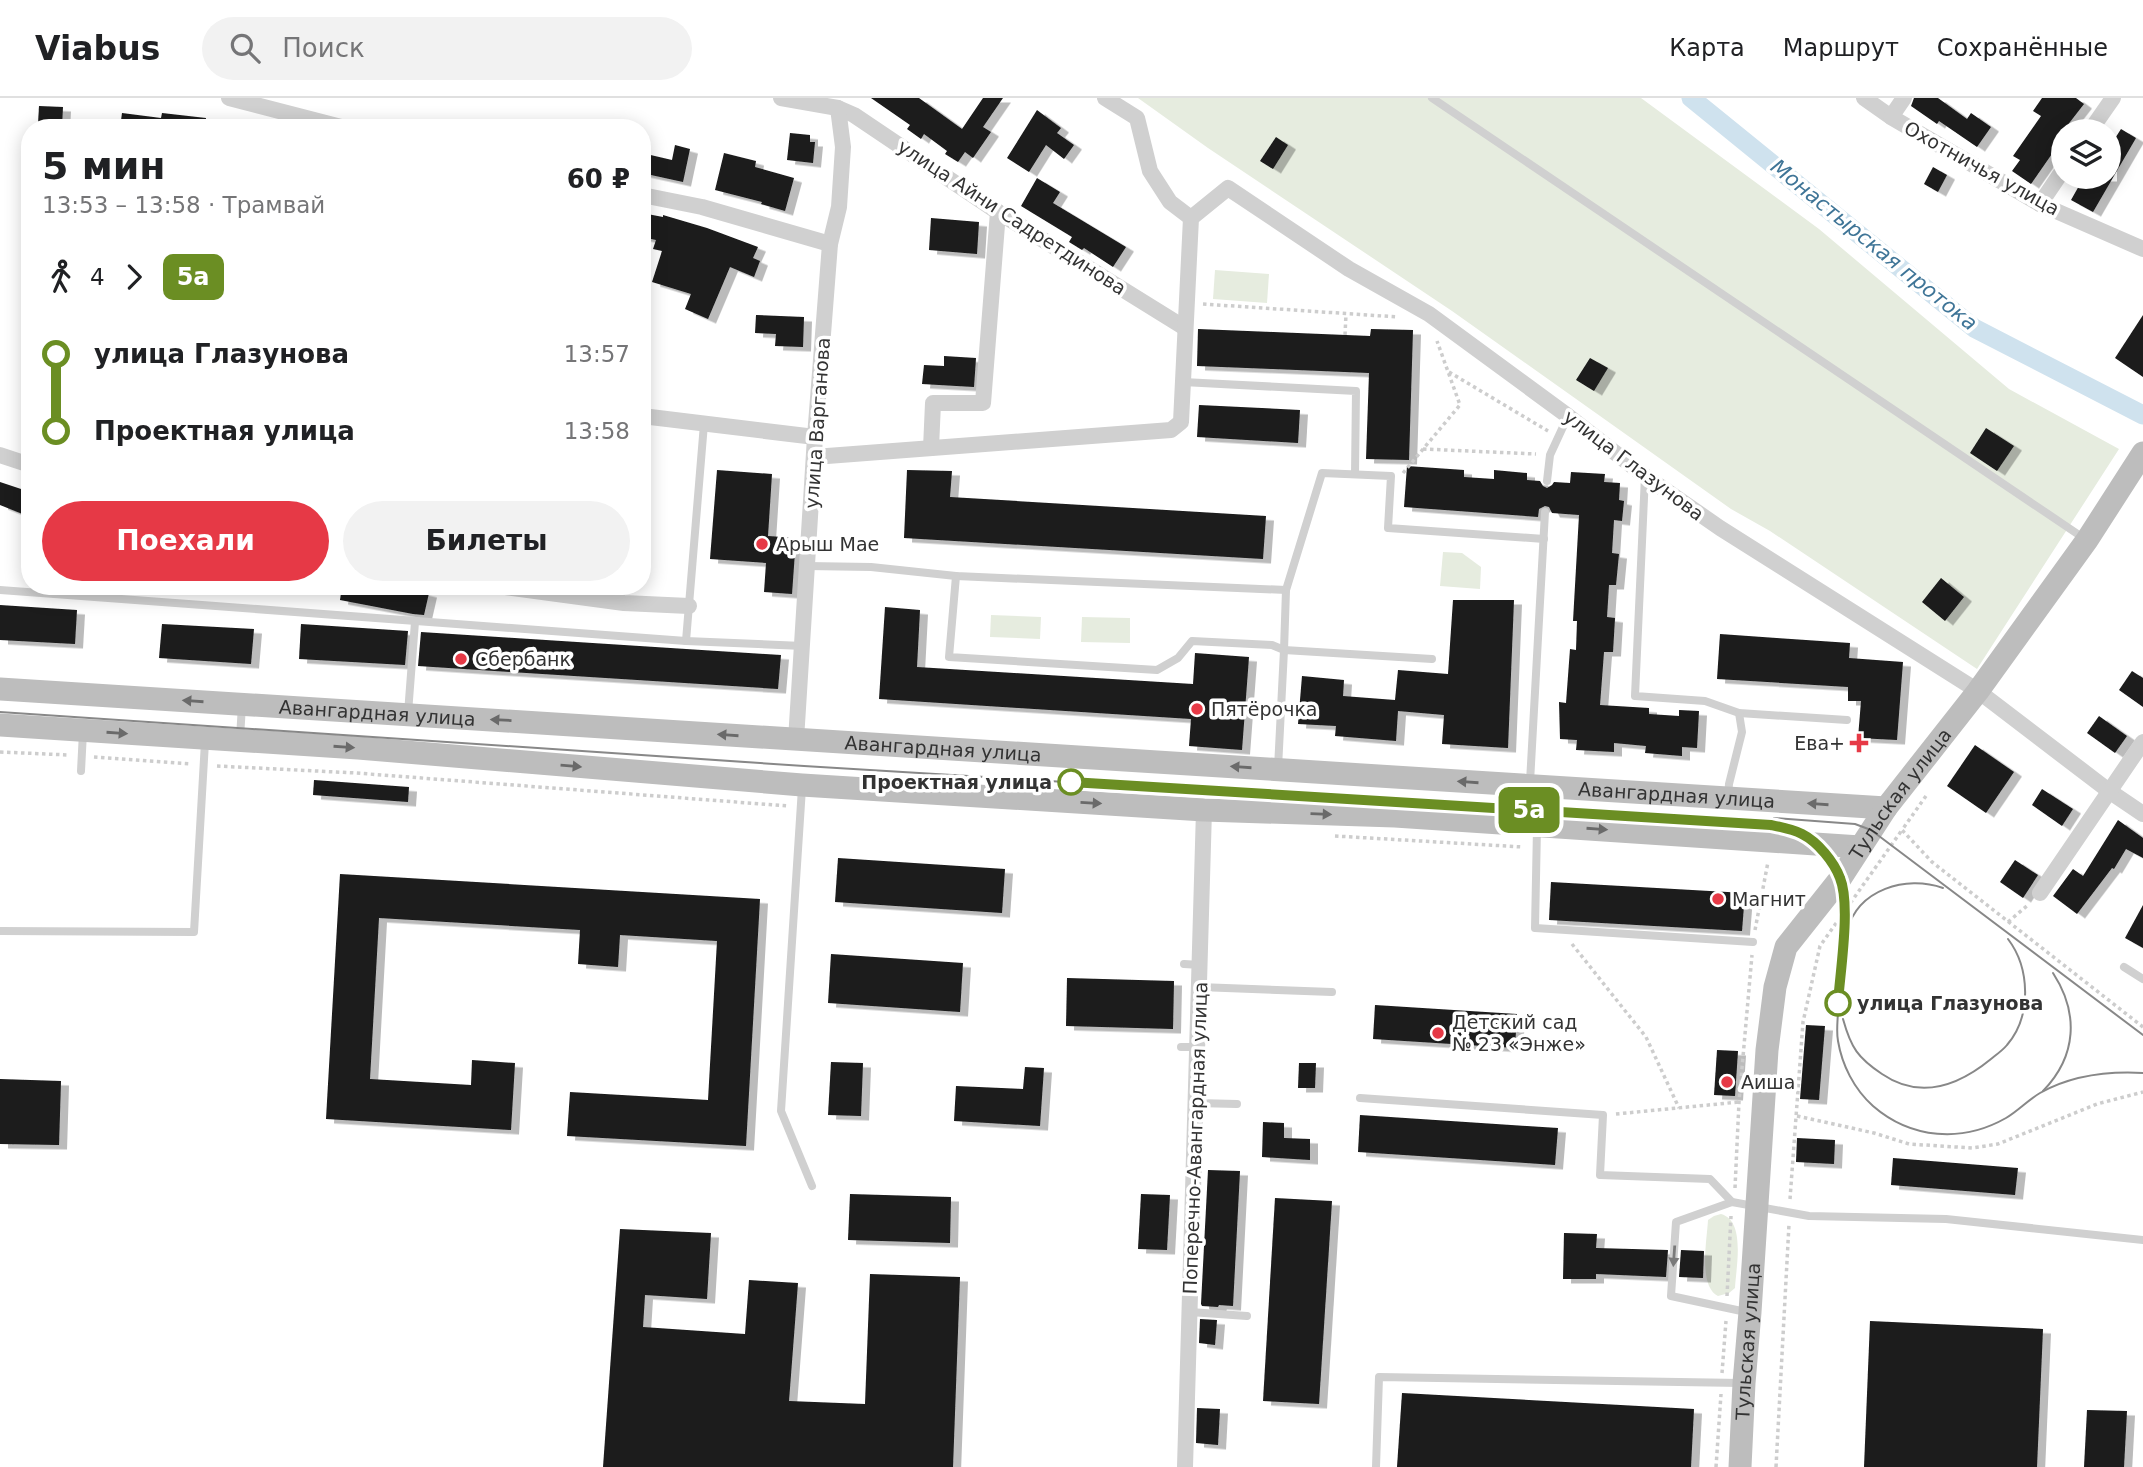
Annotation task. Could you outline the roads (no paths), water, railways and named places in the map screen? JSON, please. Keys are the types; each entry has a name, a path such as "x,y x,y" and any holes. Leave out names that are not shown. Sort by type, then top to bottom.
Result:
{"main road":[{"name":"Тульская улица","path":"1740,1467 1766,1050 1775,987 1786,947 1840,878 1886,808 1978,691 2141,461"},
{"name":"Авангардная улица","path":"0,689 1886,808"},
{"name":"Авангардная улица","path":"0,725 358,748 801,796 1395,817 1860,847"}],"street":[{"path":"229,98 310,119"},
{"name":"улица Айни Садретдинова","path":"780,98 834,103 871,125 998,212 1185,328"},
{"path":"814,457 1171,430 1181,422 1191,218 1170,202 1150,171 1137,118 1105,98"},
{"name":"Охотничья улица","path":"1864,98 1891,117 2040,204 2143,249"},
{"path":"1891,117 1904,98"},
{"path":"2098,119 2113,98"},
{"name":"улица Варганова","path":"796,740 830,244 839,207 843,147 834,103"},
{"name":"улица Глазунова","path":"1191,218 1228,188 1349,269 1429,314 1645,476 1720,528 1978,691 2143,814"},
{"path":"2040,204 2051,188"},
{"path":"651,197 702,207 830,244"},
{"path":"931,448 933,403 983,404 998,212"},
{"path":"651,417 815,437"},
{"path":"0,454 21,462"},
{"path":"565,595 624,603 689,606"},
{"path":"2040,893 2143,742"},
{"name":"Поперечно-Авангардная улица","path":"1185,1467 1199,987 1192,965 1204,810"}],"lane":[{"path":"1432,98 2087,540"},
{"path":"1183,382 1356,391 1355,474"},
{"path":"1547,481 1550,455 1568,416"},
{"path":"686,641 704,424"},
{"path":"1278,769 1286,590 1322,473 1391,476 1388,528 1544,539"},
{"path":"1645,476 1635,696 1705,701 1739,713 1847,720"},
{"path":"1530,786 1545,512"},
{"path":"807,566 871,567 956,576 1286,590"},
{"path":"956,576 949,657 1157,670 1178,658 1192,641 1432,659"},
{"path":"0,590 21,592"},
{"path":"67,595 686,641 803,646"},
{"path":"408,715 415,621"},
{"path":"239,741 242,704"},
{"path":"1728,798 1729,783 1742,733 1739,713"},
{"path":"81,771 83,730"},
{"path":"0,931 194,932 205,739"},
{"path":"801,796 781,1111 812,1186"},
{"path":"1538,825 1535,928 1753,942"},
{"path":"2124,967 2143,979"},
{"path":"1199,987 1332,992"},
{"path":"1181,1047 1197,1046"},
{"path":"1360,1098 1603,1115 1600,1175 1710,1179 1732,1202"},
{"path":"1196,1103 1237,1104"},
{"path":"1750,1312 1671,1296 1676,1223 1732,1202 1809,1216 1946,1219 2143,1240"},
{"path":"1190,1312 1247,1316"},
{"path":"1376,1467 1379,1377 1744,1383"}],"waterway":[{"name":"Монастырская протока","path":"1691,98 1974,328 2143,415"}],"tram line":[{"path":"0,712 804,766 1771,825 1794,830 1808,837 1827,857 1839,877 1843,889 1844,922 1838,1041 1842,1059 1855,1084 1866,1099 1888,1117 1920,1131 1955,1134 1989,1126 2006,1118 2040,1093 2077,1078 2143,1073"},
{"name":"5а","path":"1071,782 1771,825 1789,829 1803,834 1816,844 1840,878 1845,915 1838,1003"},
{"path":"1774,818 1855,824 1871,830 2143,1035"},
{"path":"1847,931 1861,905 1885,889 1914,883 1943,888"},
{"path":"1843,1019 1849,1038 1861,1057 1896,1082 1924,1088 1952,1082 1965,1076 2005,1047 2021,1020 2024,978 2021,964 2008,939"},
{"path":"2043,1091 2063,1063 2070,1034 2067,1003 2053,973"}],"place":[{"name":"Арыш Мае","path":"762,544"},
{"name":"Сбербанк","path":"461,659"},
{"name":"Пятёрочка","path":"1197,709"},
{"name":"Ева+","path":"1859,743"},
{"name":"Проектная улица","path":"1071,782"},
{"name":"Магнит","path":"1718,899"},
{"name":"улица Глазунова","path":"1838,1003"},
{"name":"Детский сад № 23 «Энже»","path":"1438,1033"},
{"name":"Аиша","path":"1727,1082"}]}
